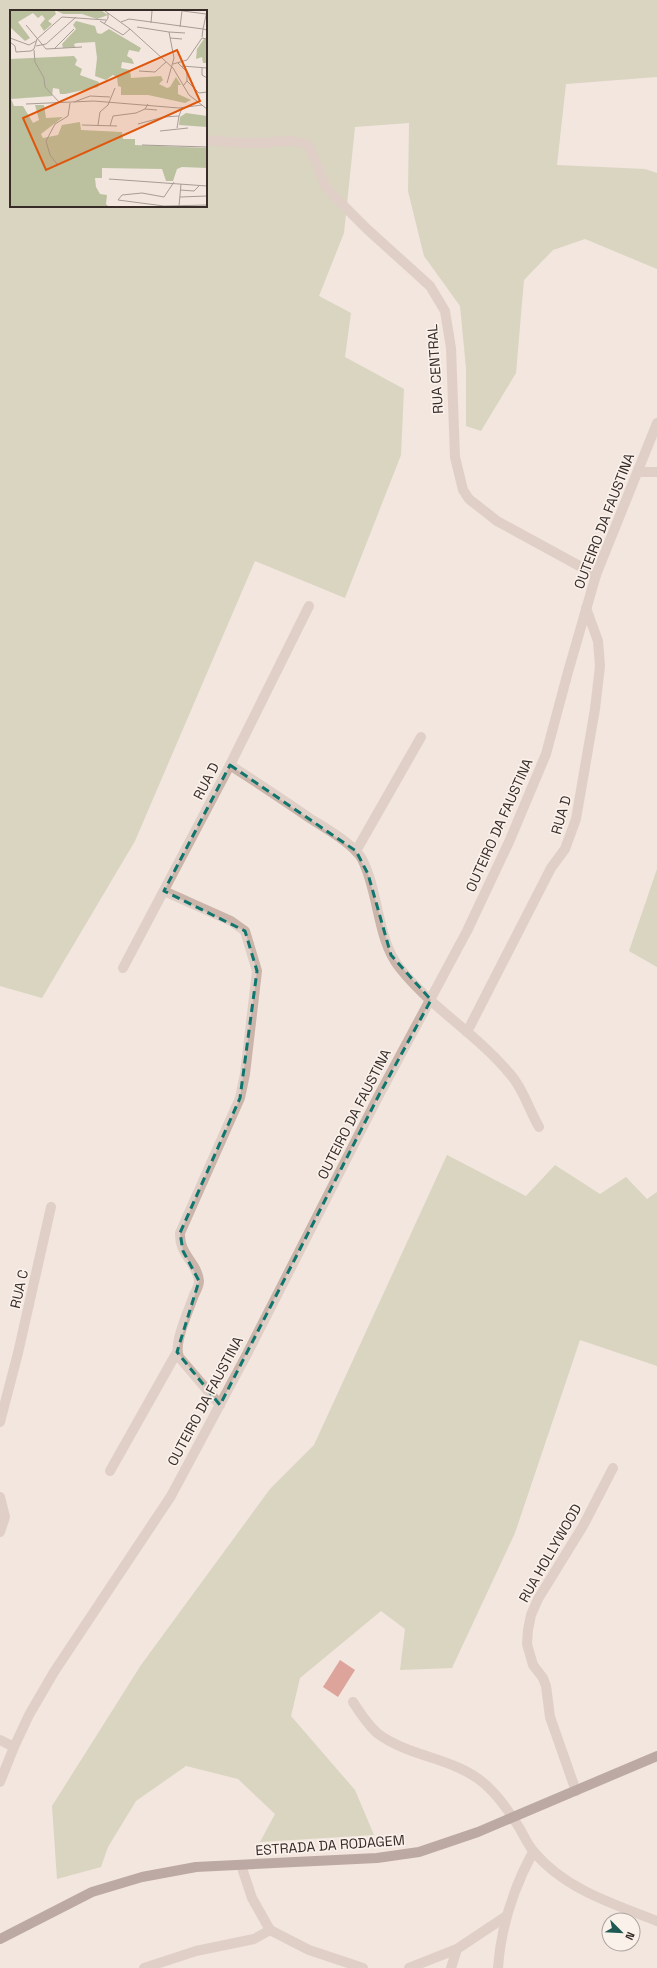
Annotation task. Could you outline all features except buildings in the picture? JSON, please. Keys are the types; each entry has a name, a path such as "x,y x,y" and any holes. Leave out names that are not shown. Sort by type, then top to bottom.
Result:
{"main road":[{"name":"ESTRADA DA RODAGEM","path":"0,1939 92,1892 120,1882 196,1867 400,1856 419,1852 471,1835 657,1756"}],"street":[{"name":"RUA CENTRAL","path":"207,140 257,143 294,142 303,143 309,146 324,184 329,191 367,229 430,286 445,311 451,348 454,457 460,479 469,499 497,522 596,575"},
{"name":"OUTEIRO DA FAUSTINA","path":"0,1782 14,1747 54,1672 170,1496 220,1405 301,1250 378,1095 431,1000 467,931 509,842 546,754 596,575 657,424"},
{"path":"638,472 657,472"},
{"name":"RUA D","path":"123,968 230,765 309,606"},
{"name":"RUA D","path":"468,1032 551,868 565,849 576,819 595,709 600,666 598,641 586,608"},
{"path":"356,851 421,737"},
{"path":"230,765 332,833 356,851 362,858 378,907 384,937 391,956 399,968 431,1000 495,1056 512,1075 539,1127"},
{"path":"110,1471 177,1352 180,1336 199,1281 196,1271 183,1251 180,1242 180,1233 240,1098 245,1074 257,971 245,931 231,921 164,891"},
{"name":"RUA C","path":"0,1422 22,1339 51,1207"},
{"path":"177,1352 179,1357 220,1405"},
{"name":"RUA HOLLYWOOD","path":"576,1791 550,1717 546,1686 543,1678 533,1665 527,1644 528,1630 531,1615 538,1599 583,1526 613,1468"},
{"path":"0,1497 5,1517 0,1532"},
{"path":"353,1702 366,1721 377,1732 392,1742 405,1749 458,1768 487,1785 513,1818 533,1852 555,1873 580,1890 657,1921"},
{"path":"0,1740 14,1747"},
{"path":"498,1968 505,1917 520,1875 533,1852"},
{"path":"241,1865 252,1898 270,1930 309,1950 363,1968"},
{"path":"409,1968 457,1949 505,1917"},
{"path":"144,1968 196,1951 254,1939 270,1930"},
{"path":"451,1968 457,1949"}],"highlighted area":[{"path":"230,765 356,851 368,874 391,955 431,1000 379,1095 220,1405 177,1352 199,1281 183,1251 180,1233 240,1098 257,971 245,931 164,891"}],"green space":[{"path":"0,0 657,0 657,77 566,84 557,165 645,169 657,173 657,269 585,239 553,250 524,280 516,373 481,431 466,426 466,368 460,306 424,256 408,191 409,123 355,127 344,233 319,296 351,313 345,357 404,389 401,455 345,598 255,561 135,841 42,998 0,986"},
{"path":"657,869 657,967 629,951"},
{"path":"447,1155 526,1196 555,1165 600,1194 626,1177 647,1199 657,1192 657,1366 580,1340 515,1533 452,1668 400,1670 405,1629 381,1611 300,1678 291,1716 355,1790 374,1835 260,1842 275,1814 238,1779 186,1766 136,1801 108,1847 101,1867 57,1879 52,1806 141,1665 270,1489 314,1445"}]}
